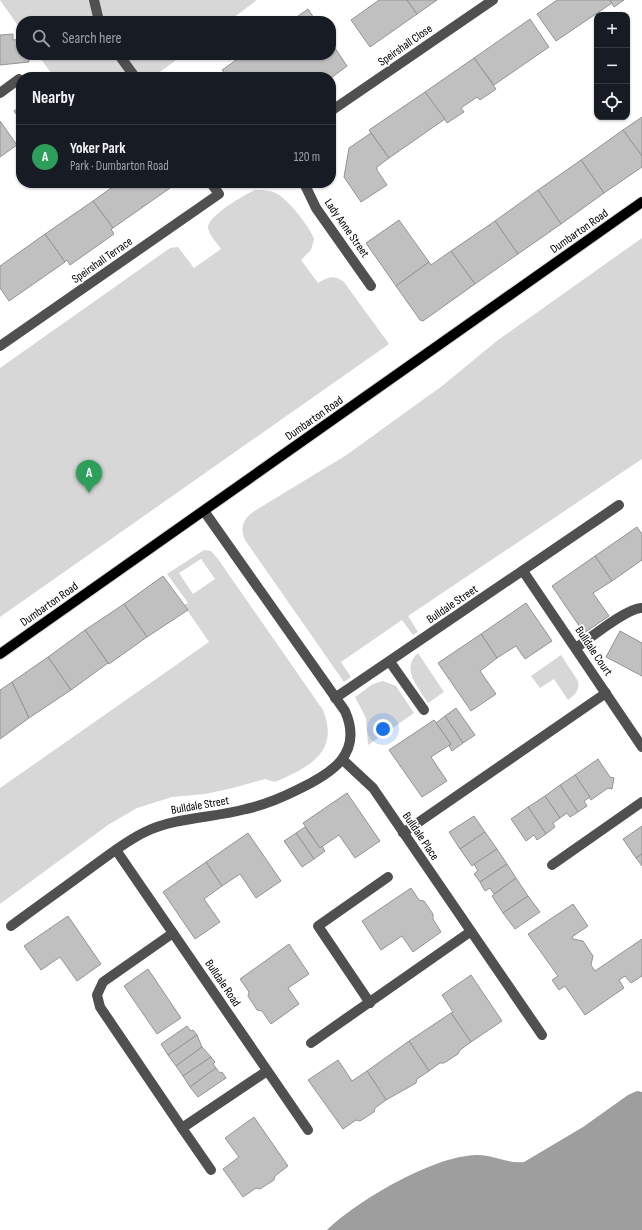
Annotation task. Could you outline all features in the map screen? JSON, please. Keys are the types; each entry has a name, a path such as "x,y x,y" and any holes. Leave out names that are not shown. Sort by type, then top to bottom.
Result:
{"main road":[{"name":"Dumbarton Road","path":"0,654 642,202"}],"street":[{"path":"94,0 98,16"},
{"name":"Speirshall Close","path":"336,108 493,0"},
{"path":"123,60 131,72"},
{"path":"0,93 16,81"},
{"name":"Speirshall Terrace","path":"0,346 219,194 215,188"},
{"name":"Lady Anne Street","path":"306,188 316,208 371,286"},
{"name":"Bulldale Street","path":"335,698 619,505"},
{"name":"Bulldale Street","path":"11,926 116,850 145,832 162,825 223,815 266,803 323,777 334,770 343,760 348,749 351,735 349,722 335,698 204,511"},
{"name":"Bulldale Court","path":"523,571 642,747"},
{"path":"576,648 626,614 638,608 642,608"},
{"path":"390,662 424,710"},
{"path":"403,833 606,693"},
{"name":"Bulldale Place","path":"343,760 373,788 470,932 542,1035"},
{"path":"552,865 642,802"},
{"name":"Bulldale Road","path":"116,850 308,1130"},
{"path":"370,1003 318,926 388,877"},
{"path":"311,1043 470,932"},
{"path":"173,933 103,982 97,995 100,1007 211,1170"},
{"path":"182,1128 267,1071"}],"shaded area":[{"path":"0,0 257,0 236,16 16,16 16,23"},
{"path":"42,60 176,60 160,72 50,72"},
{"path":"255,190 274,192 283,198 294,209 314,239 311,250 301,260 318,283 331,277 337,278 344,282 389,344 0,617 0,368 170,248 178,247 194,268 221,249 211,236 208,228 209,223 227,206"},
{"path":"642,238 642,459 408,616 418,632 413,635 402,620 341,662 351,677 344,682 245,540 242,531 248,516 345,456 442,386 498,340"},
{"path":"204,550 211,551 323,710 327,725 327,737 324,748 310,764 275,782 265,779 205,794 172,797 137,808 108,825 0,904 0,788 209,642 184,605 188,603 167,574","holes":["201,559 215,579 193,594 179,573"]},
{"path":"418,653 444,692 428,703 416,685 411,672 413,659"},
{"path":"561,655 578,681 576,692 568,700 554,679 540,688 531,676"},
{"path":"383,681 396,686 414,713 368,745 366,718 355,697 373,684"},
{"path":"637,1091 642,1092 642,1230 327,1230 340,1218 376,1194 397,1182 439,1163 458,1157 476,1155 488,1156 512,1162 524,1162 583,1127 628,1095"}],"building":[{"path":"379,0 407,0 417,14 370,47 351,20"},
{"path":"407,0 437,0 417,14"},
{"path":"557,0 610,0 612,3 599,12 594,12 594,15 556,41 537,14"},
{"path":"610,0 624,0 614,7"},
{"path":"308,9 313,16 298,16"},
{"path":"530,19 549,47 494,85 474,58"},
{"path":"13,34 13,40 16,40 16,60 29,60 29,62 0,65 0,35"},
{"path":"336,50 347,66 336,74 336,72 224,72 222,70 236,60 336,60"},
{"path":"474,58 496,89 480,100 477,97 461,108 464,112 447,123 425,92"},
{"path":"425,92 445,119 389,158 369,130"},
{"path":"642,117 642,156 623,130"},
{"path":"0,121 16,146 0,157"},
{"path":"623,130 642,156 642,167 604,193 581,160"},
{"path":"371,133 389,158 377,167 377,170 387,185 361,202 344,177 349,148"},
{"path":"581,160 604,193 561,224 538,190"},
{"path":"111,188 170,188 113,228 93,201"},
{"path":"538,190 561,224 518,254 495,221"},
{"path":"93,201 113,228 111,229 114,234 70,265 67,260 65,262 45,234"},
{"path":"399,220 429,262 396,286 366,243"},
{"path":"495,221 518,254 475,284 451,251"},
{"path":"45,234 65,262 9,301 0,288 0,266"},
{"path":"451,251 475,284 423,321 420,320 396,286 429,262 431,265"},
{"path":"637,527 642,534 642,560 612,581 595,556"},
{"path":"595,556 612,581 593,593 609,616 584,633 552,586"},
{"path":"163,576 188,610 147,637 124,604"},
{"path":"526,603 552,641 525,659 516,646 497,658 481,634"},
{"path":"124,604 147,637 109,664 85,630"},
{"path":"85,630 108,663 71,690 48,657"},
{"path":"620,631 642,643 642,676 606,657"},
{"path":"481,634 497,658 480,671 496,694 471,711 438,663"},
{"path":"48,657 71,690 29,718 12,682"},
{"path":"12,682 29,718 0,739 0,690"},
{"path":"456,708 475,735 463,743 445,716"},
{"path":"445,716 463,743 452,751 449,746 451,744 436,723"},
{"path":"434,720 451,744 431,757 447,781 422,797 389,750"},
{"path":"598,759 610,777 614,778 612,789 608,788 591,800 575,775"},
{"path":"575,775 590,797 584,801 587,806 578,812 560,785"},
{"path":"560,785 578,812 570,817 567,813 560,818 545,796"},
{"path":"347,793 380,841 355,858 339,835 320,848 303,823"},
{"path":"545,796 560,818 553,823 555,827 546,834 528,807"},
{"path":"528,807 546,834 537,840 534,835 526,841 511,819"},
{"path":"474,816 485,832 460,849 449,832"},
{"path":"642,826 642,854 636,858 623,839"},
{"path":"305,827 320,848 322,846 325,851 314,859 296,833"},
{"path":"485,832 497,849 472,866 460,849"},
{"path":"248,833 281,881 256,898 240,874 222,886 206,862"},
{"path":"296,833 314,859 302,867 284,841"},
{"path":"497,849 507,864 480,882 474,874 478,871 474,864"},
{"path":"642,854 642,866 636,858"},
{"path":"206,862 222,886 204,899 220,922 195,939 163,892"},
{"path":"507,864 516,878 494,894 490,888 485,891 480,882"},
{"path":"516,878 528,896 503,913 492,896"},
{"path":"411,888 419,900 424,901 433,914 433,919 441,932 413,952 402,936 381,950 362,921"},
{"path":"528,896 540,912 515,929 503,913"},
{"path":"573,904 588,926 572,937 573,939 583,941 593,956 591,965 595,971 642,939 642,976 631,983 625,976 619,980 624,988 585,1015 565,986 559,990 552,980 558,976 528,934"},
{"path":"68,916 101,964 77,981 60,957 41,970 24,946"},
{"path":"289,944 309,974 288,988 299,1004 271,1024 262,1011 257,1010 248,996 249,992 240,979"},
{"path":"148,969 181,1018 157,1034 124,986"},
{"path":"471,975 502,1021 471,1042 451,1013 453,1012 442,995"},
{"path":"451,1013 471,1042 460,1050 458,1054 444,1063 440,1063 429,1071 409,1041"},
{"path":"187,1026 197,1035 168,1055 161,1044"},
{"path":"197,1035 202,1047 176,1066 168,1055"},
{"path":"409,1041 429,1071 417,1079 416,1083 386,1100 367,1071"},
{"path":"202,1047 211,1057 183,1076 176,1066"},
{"path":"211,1057 215,1062 213,1064 216,1068 190,1087 183,1076"},
{"path":"338,1060 352,1081 367,1071 386,1100 375,1108 374,1112 360,1121 356,1120 343,1129 308,1080"},
{"path":"216,1068 220,1073 222,1072 226,1078 198,1097 190,1087"},
{"path":"254,1117 288,1166 275,1176 274,1180 260,1189 256,1188 243,1197 223,1169 239,1157 225,1138"}],"place":[{"name":"Yoker Park","path":"89,493"}]}
